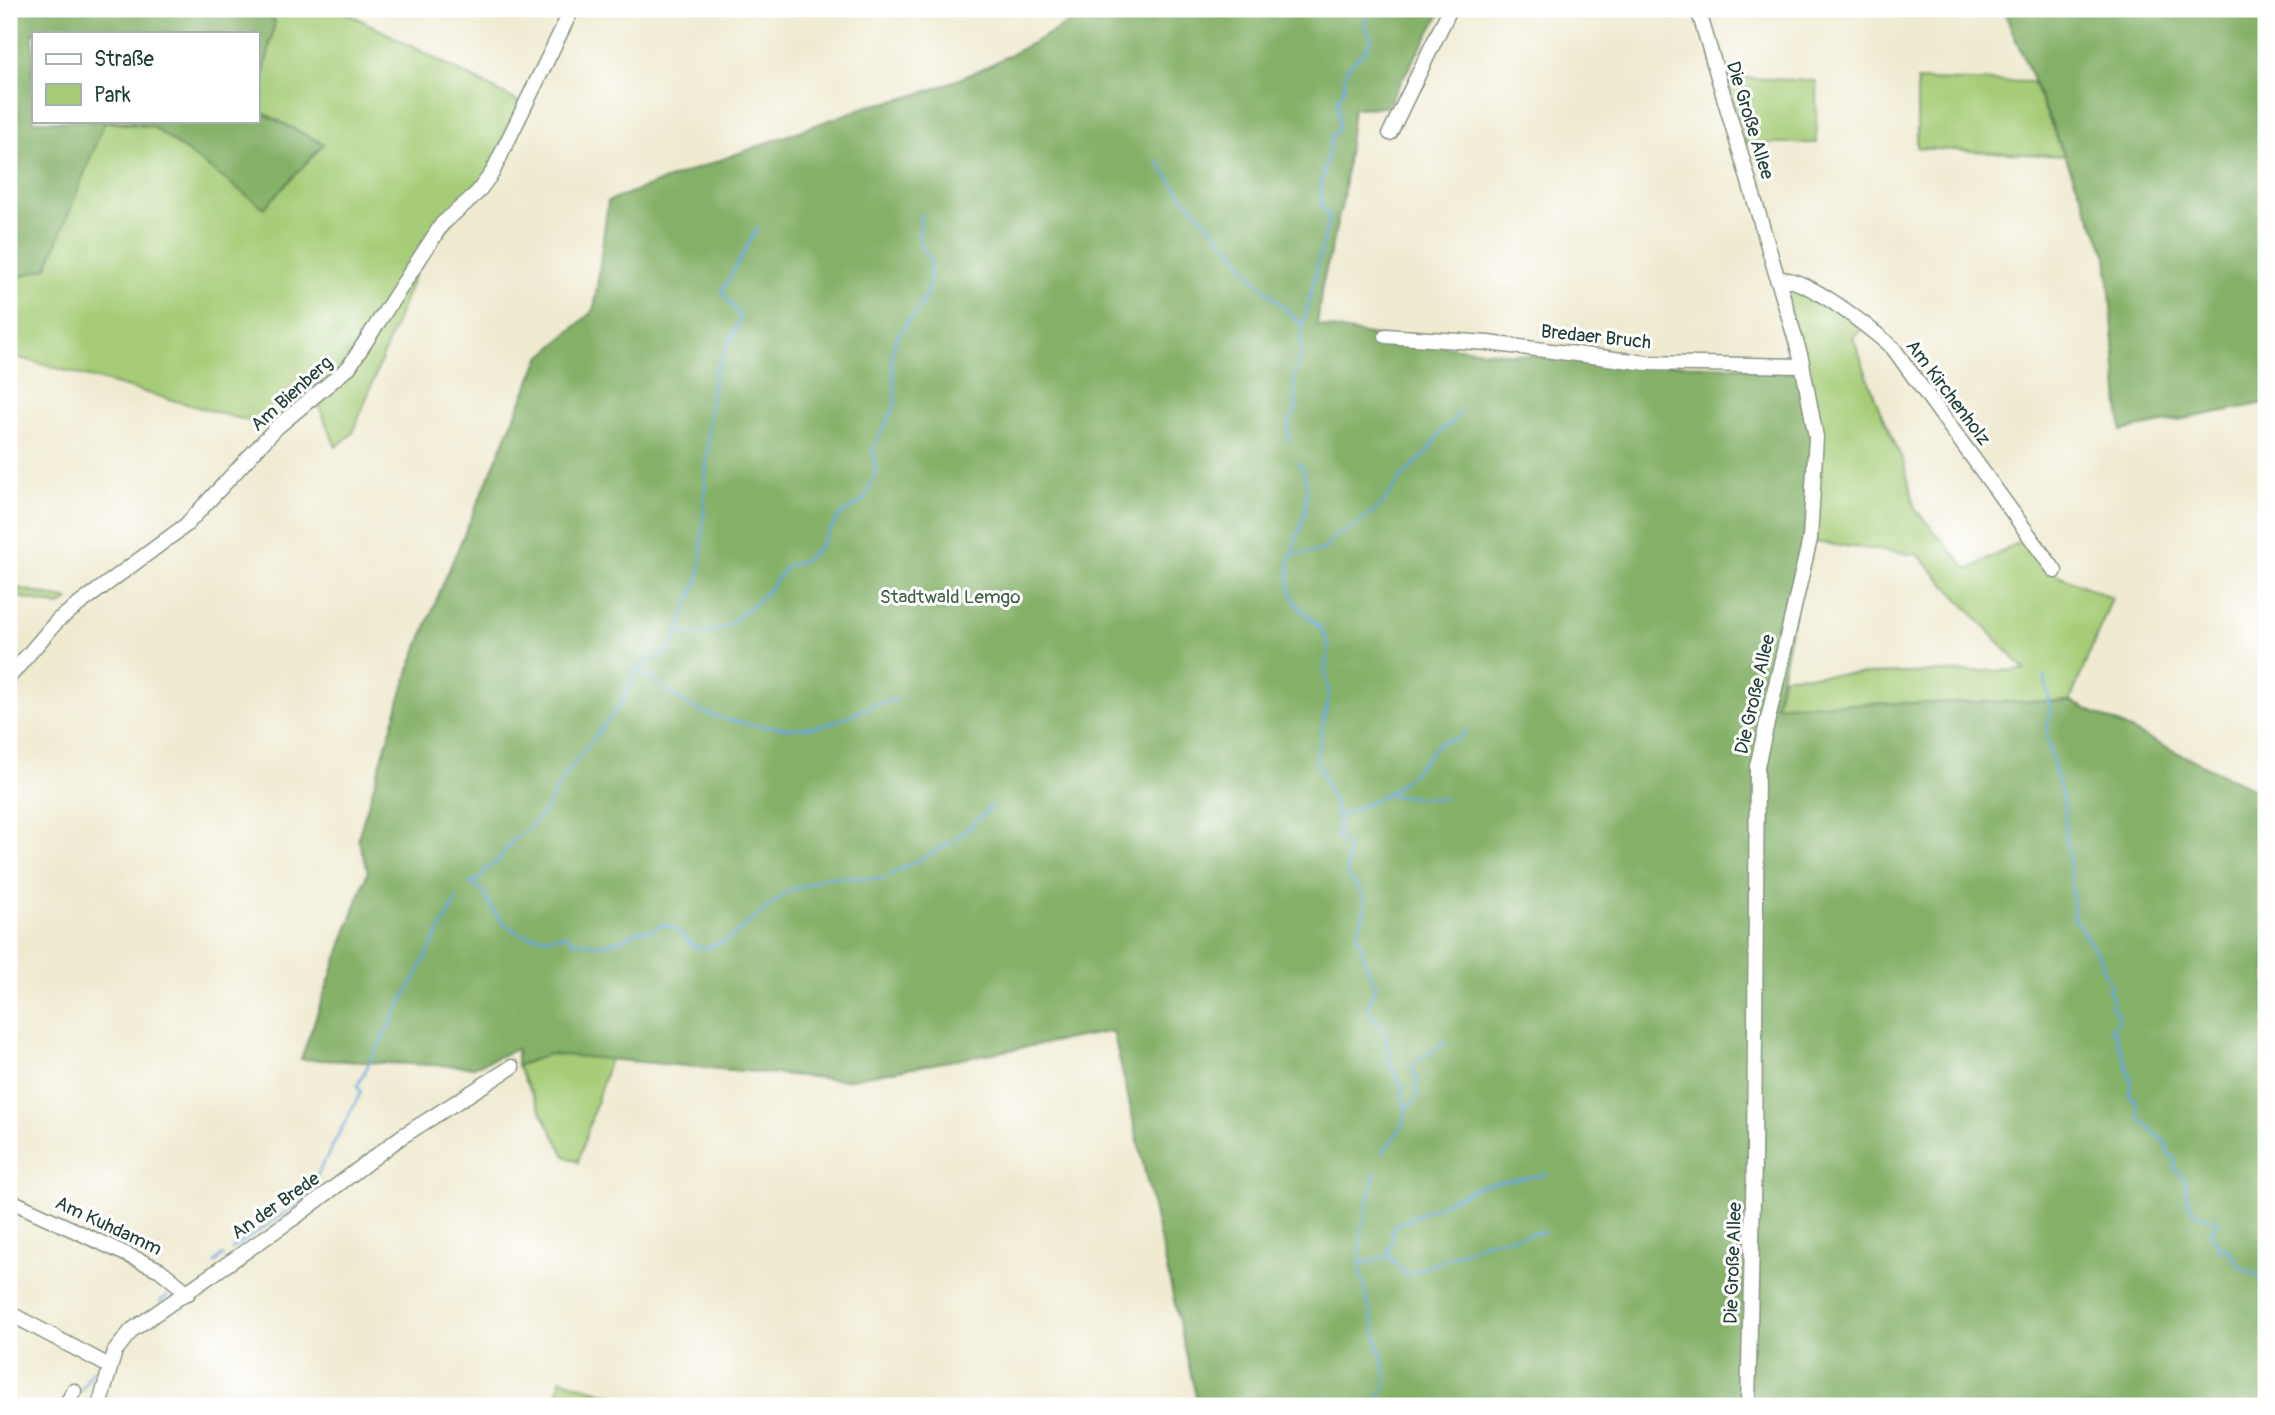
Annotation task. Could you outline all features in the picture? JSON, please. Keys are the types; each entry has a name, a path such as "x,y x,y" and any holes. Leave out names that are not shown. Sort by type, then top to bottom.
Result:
{"street":[{"name":"Am Bienberg","path":"9,677 58,620 186,525 276,428 349,367 442,224 477,193 492,173 572,9"},
{"path":"1390,133 1450,9"},
{"name":"Die Große Allee","path":"1698,9 1802,366 1816,437 1810,539 1757,766 1755,1148 1748,1406"},
{"name":"Am Kirchenholz","path":"1777,279 1785,278 1814,292 1867,326 1893,348 2054,571"},
{"name":"Bredaer Bruch","path":"1386,336 1488,343 1647,363 1802,366"},
{"name":"An der Brede","path":"99,1406 115,1351 132,1330 188,1293 391,1144 512,1067"},
{"name":"Am Kuhdamm","path":"9,1200 160,1270 188,1293"},
{"path":"9,1313 109,1366"},
{"path":"65,1406 74,1391"}],"green space":[{"path":"9,9 259,9 275,21 259,92 259,32 32,32 32,122 105,122 47,268 9,280"},
{"path":"259,9 340,9 521,103 490,171 346,364 270,427 9,355 9,280 47,267 104,122 153,127 264,207 323,144 259,111 275,21"},
{"name":"Stadtwald Lemgo","path":"1094,9 1443,9 1386,107 1353,108 1343,199 1322,286 1317,325 1435,345 1554,358 1793,369 1806,395 1812,433 1811,479 1799,582 1776,705 2070,701 2266,795 2266,1406 1198,1406 1113,1031 845,1080 549,1054 517,1066 517,1049 474,1067 301,1059 368,871 358,838 409,670 540,358 594,310 608,201 868,106 899,100 957,80 985,68"},
{"path":"2003,9 2266,9 2266,403 2121,431 2107,256"},
{"path":"1726,77 1816,81 1817,143 1745,143"},
{"path":"1917,80 2033,82 2064,156 1917,148"},
{"path":"259,111 324,144 264,208 153,127 113,122 259,122"},
{"path":"416,271 353,433 336,447 316,399"},
{"path":"1788,283 1865,327 1853,337 1880,411 1904,463 1915,509 1968,570 2028,537 2058,575 2112,598 2070,701 1776,705 1783,676 2025,670 1918,555 1814,542 1821,438 1784,286"},
{"path":"9,586 69,600 60,606 9,595"},
{"path":"549,1054 610,1058 578,1162 565,1156 517,1066"},
{"path":"560,1379 643,1406 556,1406"}],"waterway":[{"path":"1289,441 1288,425 1297,408 1294,375 1301,359 1301,334 1330,215 1322,209 1321,185 1332,134 1339,130 1338,98 1344,89 1346,69 1365,51 1372,39 1364,23 1370,12 1376,9"},
{"path":"1157,160 1180,193 1236,254 1252,277 1303,326"},
{"path":"678,633 701,635 728,626 766,593 786,567 806,559 820,546 840,515 863,501 876,472 873,448 896,404 892,356 896,338 924,300 930,281 931,262 919,239 921,214"},
{"path":"470,883 480,879 486,869 498,861 512,840 528,829 544,812 563,778 623,701 636,670 670,651 700,575 710,407 715,372 741,318 722,291 758,227"},
{"path":"1293,555 1323,550 1336,535 1352,529 1384,502 1399,480 1427,453 1443,429 1453,422 1460,409"},
{"path":"1298,463 1303,469 1307,487 1305,513 1289,562 1290,591 1297,605 1323,631 1329,647 1325,669 1329,694 1316,759 1339,822 1337,838 1348,847 1347,875 1360,890 1365,902 1357,935 1369,972 1376,984 1367,1009 1386,1033 1389,1061 1401,1085 1406,1110 1404,1123 1383,1153"},
{"path":"636,670 690,706 721,718 759,726 816,726 896,700"},
{"path":"2045,676 2050,709 2047,736 2065,812 2065,841 2068,844 2074,918 2103,962 2102,969 2111,985 2108,990 2113,997 2111,1006 2119,1014 2117,1024 2110,1029 2115,1032 2132,1083 2129,1096 2136,1100 2140,1119 2168,1145 2167,1152 2176,1160 2175,1168 2186,1182 2187,1200 2197,1214 2219,1221 2210,1232 2221,1251 2227,1248 2241,1268 2259,1276 2262,1286 2266,1287"},
{"path":"1338,817 1386,795 1410,776 1441,741 1457,740 1467,730"},
{"path":"1386,795 1443,799"},
{"path":"470,883 482,891 501,920 526,935 567,935 572,941 602,945 621,940 639,930 651,931 664,924 677,930 695,947 707,948 729,939 785,893 828,877 882,879 953,842 992,806"},
{"path":"232,1249 304,1200 361,1092 357,1086 457,899"},
{"path":"1406,1110 1416,1099 1417,1079 1412,1071 1417,1060 1446,1043"},
{"path":"1375,1173 1361,1232 1360,1271 1387,1379 1376,1406"},
{"path":"1387,1254 1392,1243 1392,1227 1483,1185 1547,1174"},
{"path":"1360,1264 1386,1256 1393,1259 1407,1275 1486,1242 1544,1232"},
{"path":"215,1263 223,1255"},
{"path":"160,1302 167,1296"},
{"path":"81,1391 93,1369"}]}
